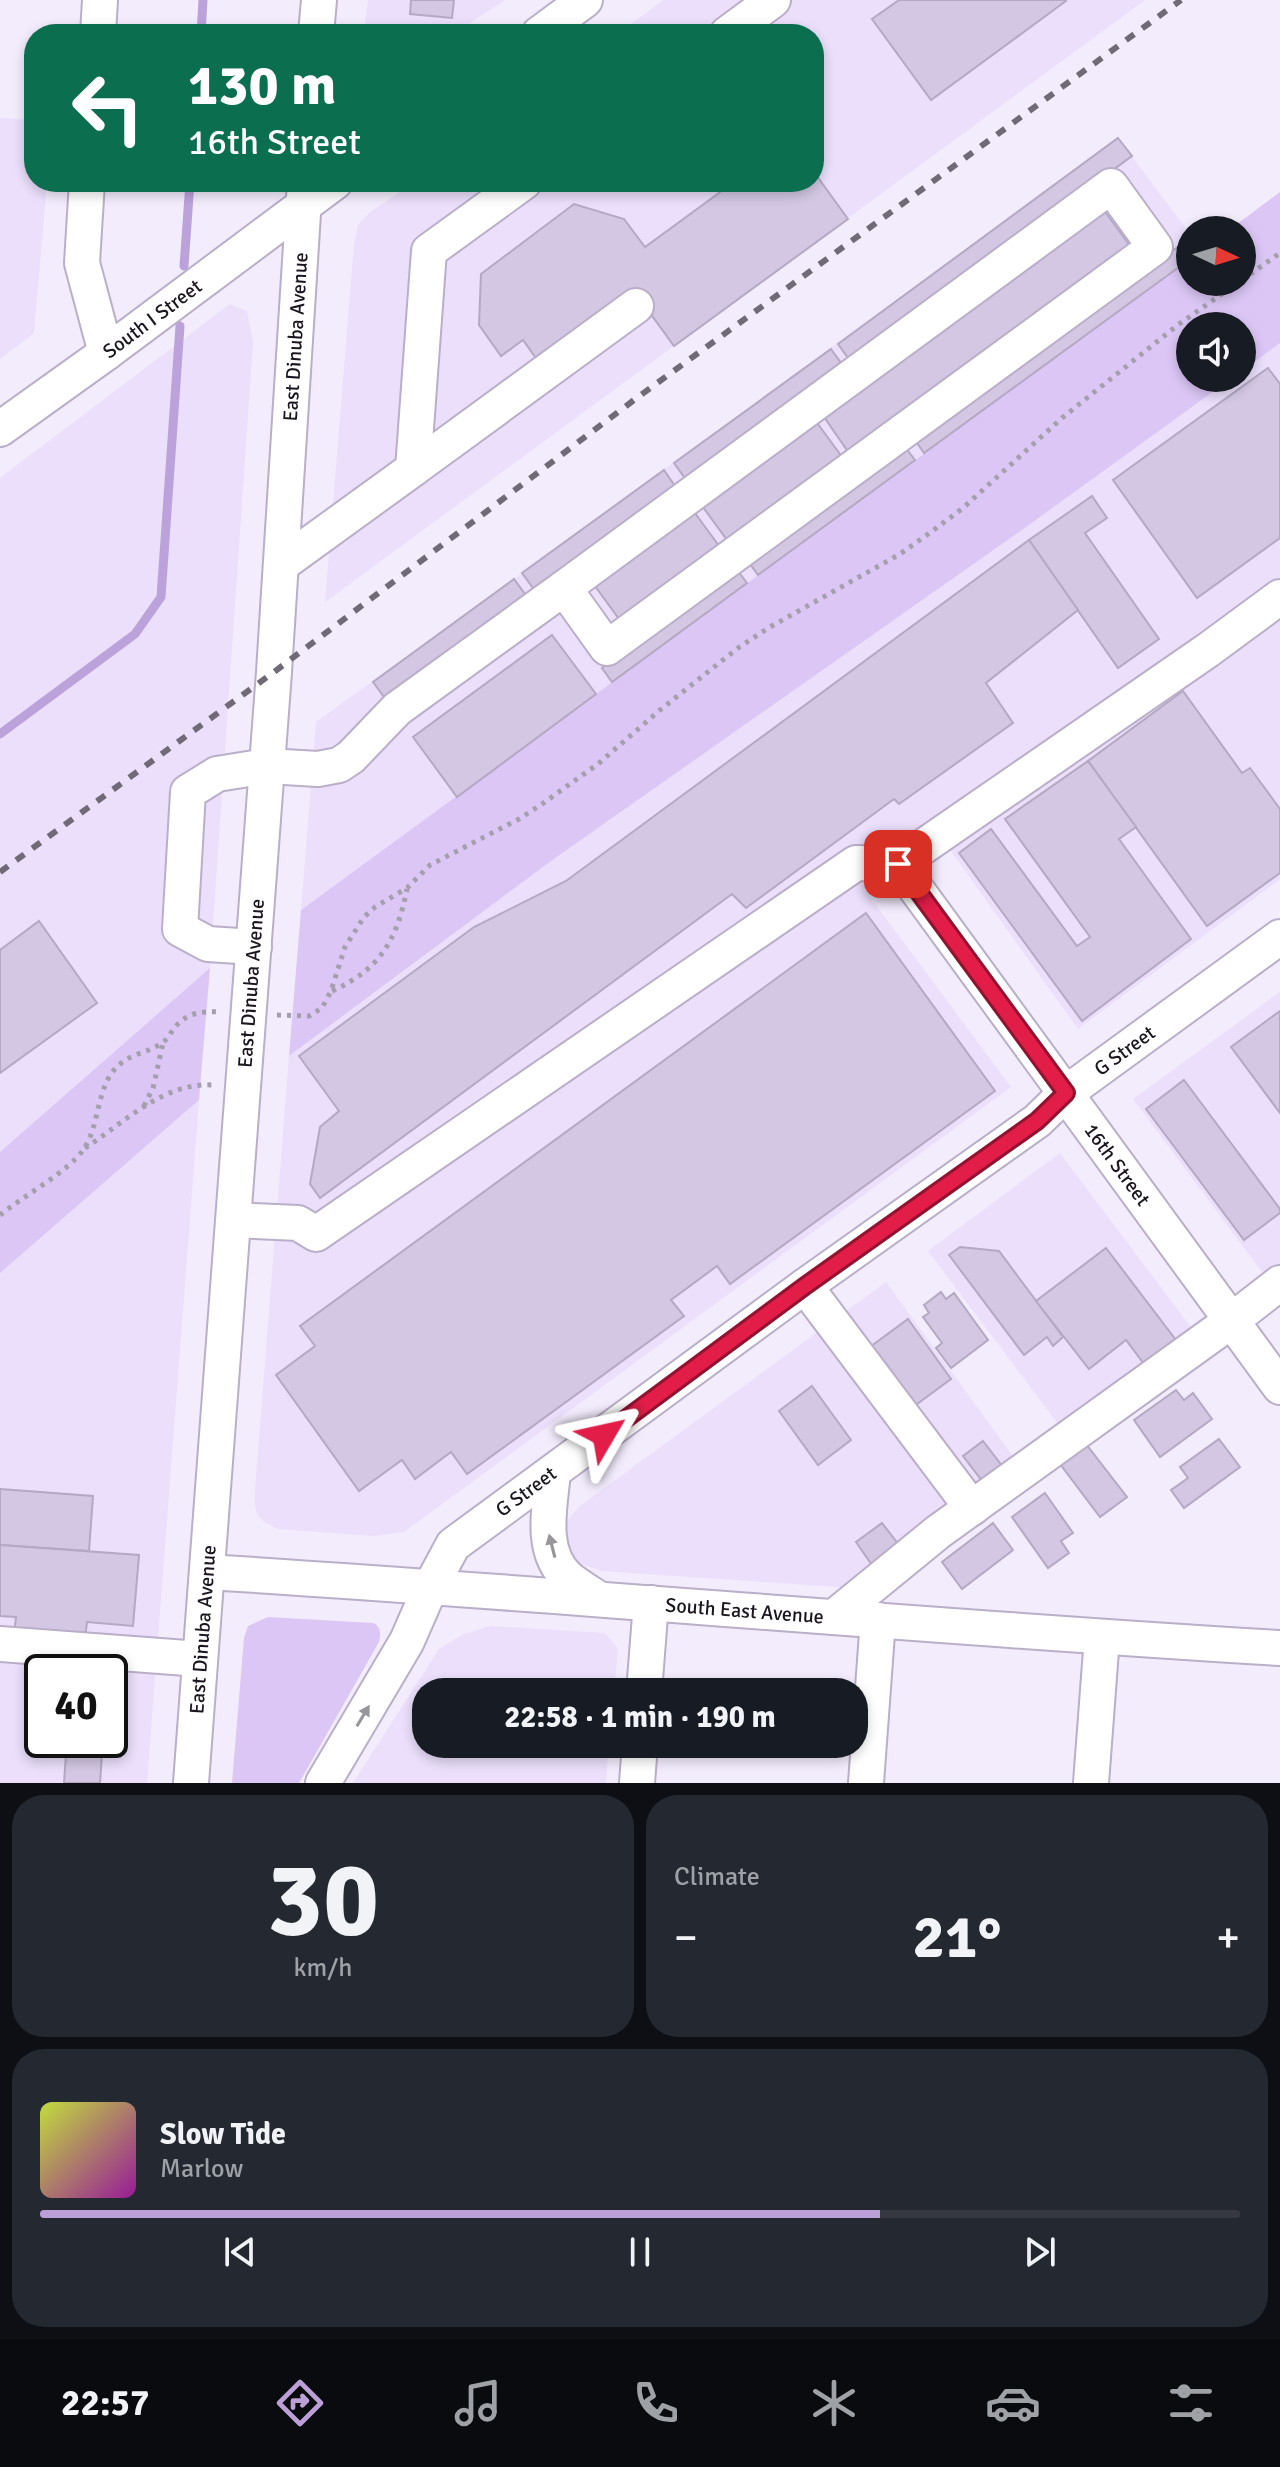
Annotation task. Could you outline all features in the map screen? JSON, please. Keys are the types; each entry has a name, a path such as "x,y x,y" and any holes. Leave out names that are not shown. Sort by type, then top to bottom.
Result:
{"street":[{"path":"99,24 100,0"},
{"path":"317,24 319,0"},
{"path":"553,24 585,0"},
{"path":"741,24 773,0"},
{"path":"254,947 208,944 180,929 188,792 217,774 267,766 318,769 339,765 351,757 397,709 1111,186 1155,247 607,648 564,588"},
{"path":"86,192 82,263 106,353"},
{"path":"413,469 429,251 510,192"},
{"name":"South I Street","path":"0,429 106,353 304,194"},
{"name":"East Dinuba Avenue","path":"191,1783 282,564 304,194"},
{"path":"282,564 636,306"},
{"path":"234,1220 298,1223 316,1234 856,863 898,864 1280,597"},
{"name":"16th Street","path":"898,864 1280,1387"},
{"name":"G Street","path":"323,1783 407,1641 453,1545 805,1286 1037,1121 1066,1093 1275,951"},
{"path":"834,1617 972,1508 1280,1283"},
{"path":"805,1286 972,1508"},
{"path":"553,1472 548,1534 554,1558 569,1578 599,1599"},
{"name":"South East Avenue","path":"208,1572 1280,1648"},
{"path":"645,1678 651,1603"},
{"path":"866,1783 878,1620"},
{"path":"1091,1783 1102,1637"},
{"path":"0,1644 200,1659"},
{"path":"637,1783 639,1758"}],"path":[{"path":"1256,270 1280,253"},
{"path":"286,1016 309,1016 327,1001 345,947 375,907 407,888 430,865 519,819 598,764 738,648 900,554 931,532 963,508 1062,418 1219,296"},
{"path":"331,991 366,972 384,953 401,918 407,888"},
{"path":"84,1149 109,1078 118,1065 136,1053 163,1042 190,1014 206,1011"},
{"path":"144,1108 153,1088 163,1042"},
{"path":"0,1215 66,1167 84,1149 164,1095 200,1084 244,1086"}],"shaded area":[{"path":"368,0 505,0 468,24 365,24"},
{"path":"664,0 1145,0 325,602 354,245 358,225 370,212 400,192 824,192 824,24 631,24"},
{"path":"0,118 24,119 24,192 46,192 34,333 0,359"},
{"path":"1118,138 1176,216 1176,269 301,910 316,722"},
{"path":"1280,192 1280,343 1256,361 1256,312 1176,312 1176,392 1213,392 551,861 289,1056 301,910 1176,269 1176,296 1256,296 1256,216 1248,216"},
{"path":"230,304 247,311 253,342 210,968 0,1152 0,478"},
{"path":"1280,343 1280,879 1078,1029 941,837 898,864 864,889 1011,1087 404,1532 375,1536 278,1529 263,1521 257,1514 255,1490 289,1056 551,861 1213,392 1256,392 1256,361"},
{"path":"210,968 199,1100 0,1273 0,1152"},
{"path":"1280,992 1280,1283 1274,1288 1133,1099"},
{"path":"199,1100 147,1783 0,1783 0,1273"},
{"path":"1060,1153 1202,1342 1068,1437 928,1251"},
{"path":"886,1282 1023,1470 867,1589 602,1571 576,1562 570,1555 564,1530 566,1522 580,1506"},
{"path":"268,1617 373,1623 379,1628 380,1639 299,1783 232,1783 244,1638 248,1626"},
{"path":"490,1626 605,1633 618,1649 615,1678 420,1678 439,1649 464,1634"},
{"path":"412,1691 412,1758 608,1758 606,1783 353,1783"}],"building":[{"path":"411,0 454,0 452,18 410,14"},
{"path":"899,0 1066,1 931,100 872,19"},
{"path":"1118,138 1132,156 851,362 838,344"},
{"path":"824,186 848,219 674,346 634,291 538,361 523,340 501,356 479,325 481,274 574,204 624,219 645,247 720,192 824,192"},
{"path":"1103,209 1133,250 851,456 822,414"},
{"path":"1176,248 1176,269 924,453 915,440"},
{"path":"831,349 844,367 687,481 674,463"},
{"path":"1268,368 1280,384 1280,538 1197,598 1113,480 1235,392 1256,392 1256,377"},
{"path":"815,420 845,461 730,544 700,503"},
{"path":"905,447 915,460 758,575 748,561"},
{"path":"664,470 677,489 536,592 522,573"},
{"path":"1092,496 1107,518 1085,533 1159,639 1118,668 1029,540"},
{"path":"692,509 722,550 622,623 592,582"},
{"path":"1029,540 1078,610 986,683 1013,723 899,804 894,799 746,908 732,894 320,1198 310,1184 320,1127 339,1111 299,1056 474,927 566,881"},
{"path":"737,570 747,583 612,682 602,668"},
{"path":"514,579 528,598 387,701 373,682"},
{"path":"552,635 596,694 457,797 413,737"},
{"path":"1183,691 1242,773 1250,768 1280,809 1280,873 1207,926 1088,761"},
{"path":"1088,761 1136,827 1119,839 1191,939 1082,1021 959,853 991,829 1077,946 1090,937 1005,819"},
{"path":"866,913 995,1091 730,1284 717,1266 671,1300 684,1316 467,1474 451,1452 415,1479 402,1460 359,1491 276,1375 315,1346 300,1326"},
{"path":"39,921 97,1003 0,1073 0,950"},
{"path":"1280,1011 1280,1113 1231,1047"},
{"path":"1184,1080 1280,1209 1280,1213 1244,1240 1146,1109"},
{"path":"960,1247 999,1251 1063,1337 1053,1346 1047,1337 1024,1355 949,1255"},
{"path":"1106,1248 1179,1344 1147,1368 1126,1340 1089,1369 1036,1301"},
{"path":"941,1292 946,1299 954,1293 988,1340 951,1368 936,1348 942,1343 923,1317 929,1313 924,1305"},
{"path":"908,1319 951,1379 913,1407 870,1347"},
{"path":"812,1386 851,1440 818,1465 779,1411"},
{"path":"1176,1390 1184,1400 1193,1393 1212,1419 1160,1457 1134,1420"},
{"path":"1219,1439 1240,1467 1184,1508 1171,1490 1188,1478 1180,1467"},
{"path":"983,1441 1003,1467 983,1482 963,1456"},
{"path":"1086,1444 1127,1497 1100,1517 1060,1464"},
{"path":"0,1489 93,1496 89,1551 0,1545"},
{"path":"1045,1493 1073,1533 1061,1541 1069,1553 1048,1568 1012,1517"},
{"path":"882,1523 899,1545 872,1565 856,1542"},
{"path":"993,1523 1013,1550 962,1589 942,1562"},
{"path":"0,1545 139,1555 133,1626 87,1622 85,1639 14,1634 16,1617 0,1616"},
{"path":"66,1758 102,1758 100,1783 64,1783"}],"waterway":[{"path":"202,24 203,0"},
{"path":"184,266 189,192"},
{"path":"0,734 135,634 161,597 180,326"}],"railway":[{"path":"0,872 274,672 634,400 1181,0"}],"route":[{"path":"604,1435 805,1286 1037,1121 1066,1093 898,864"}]}
